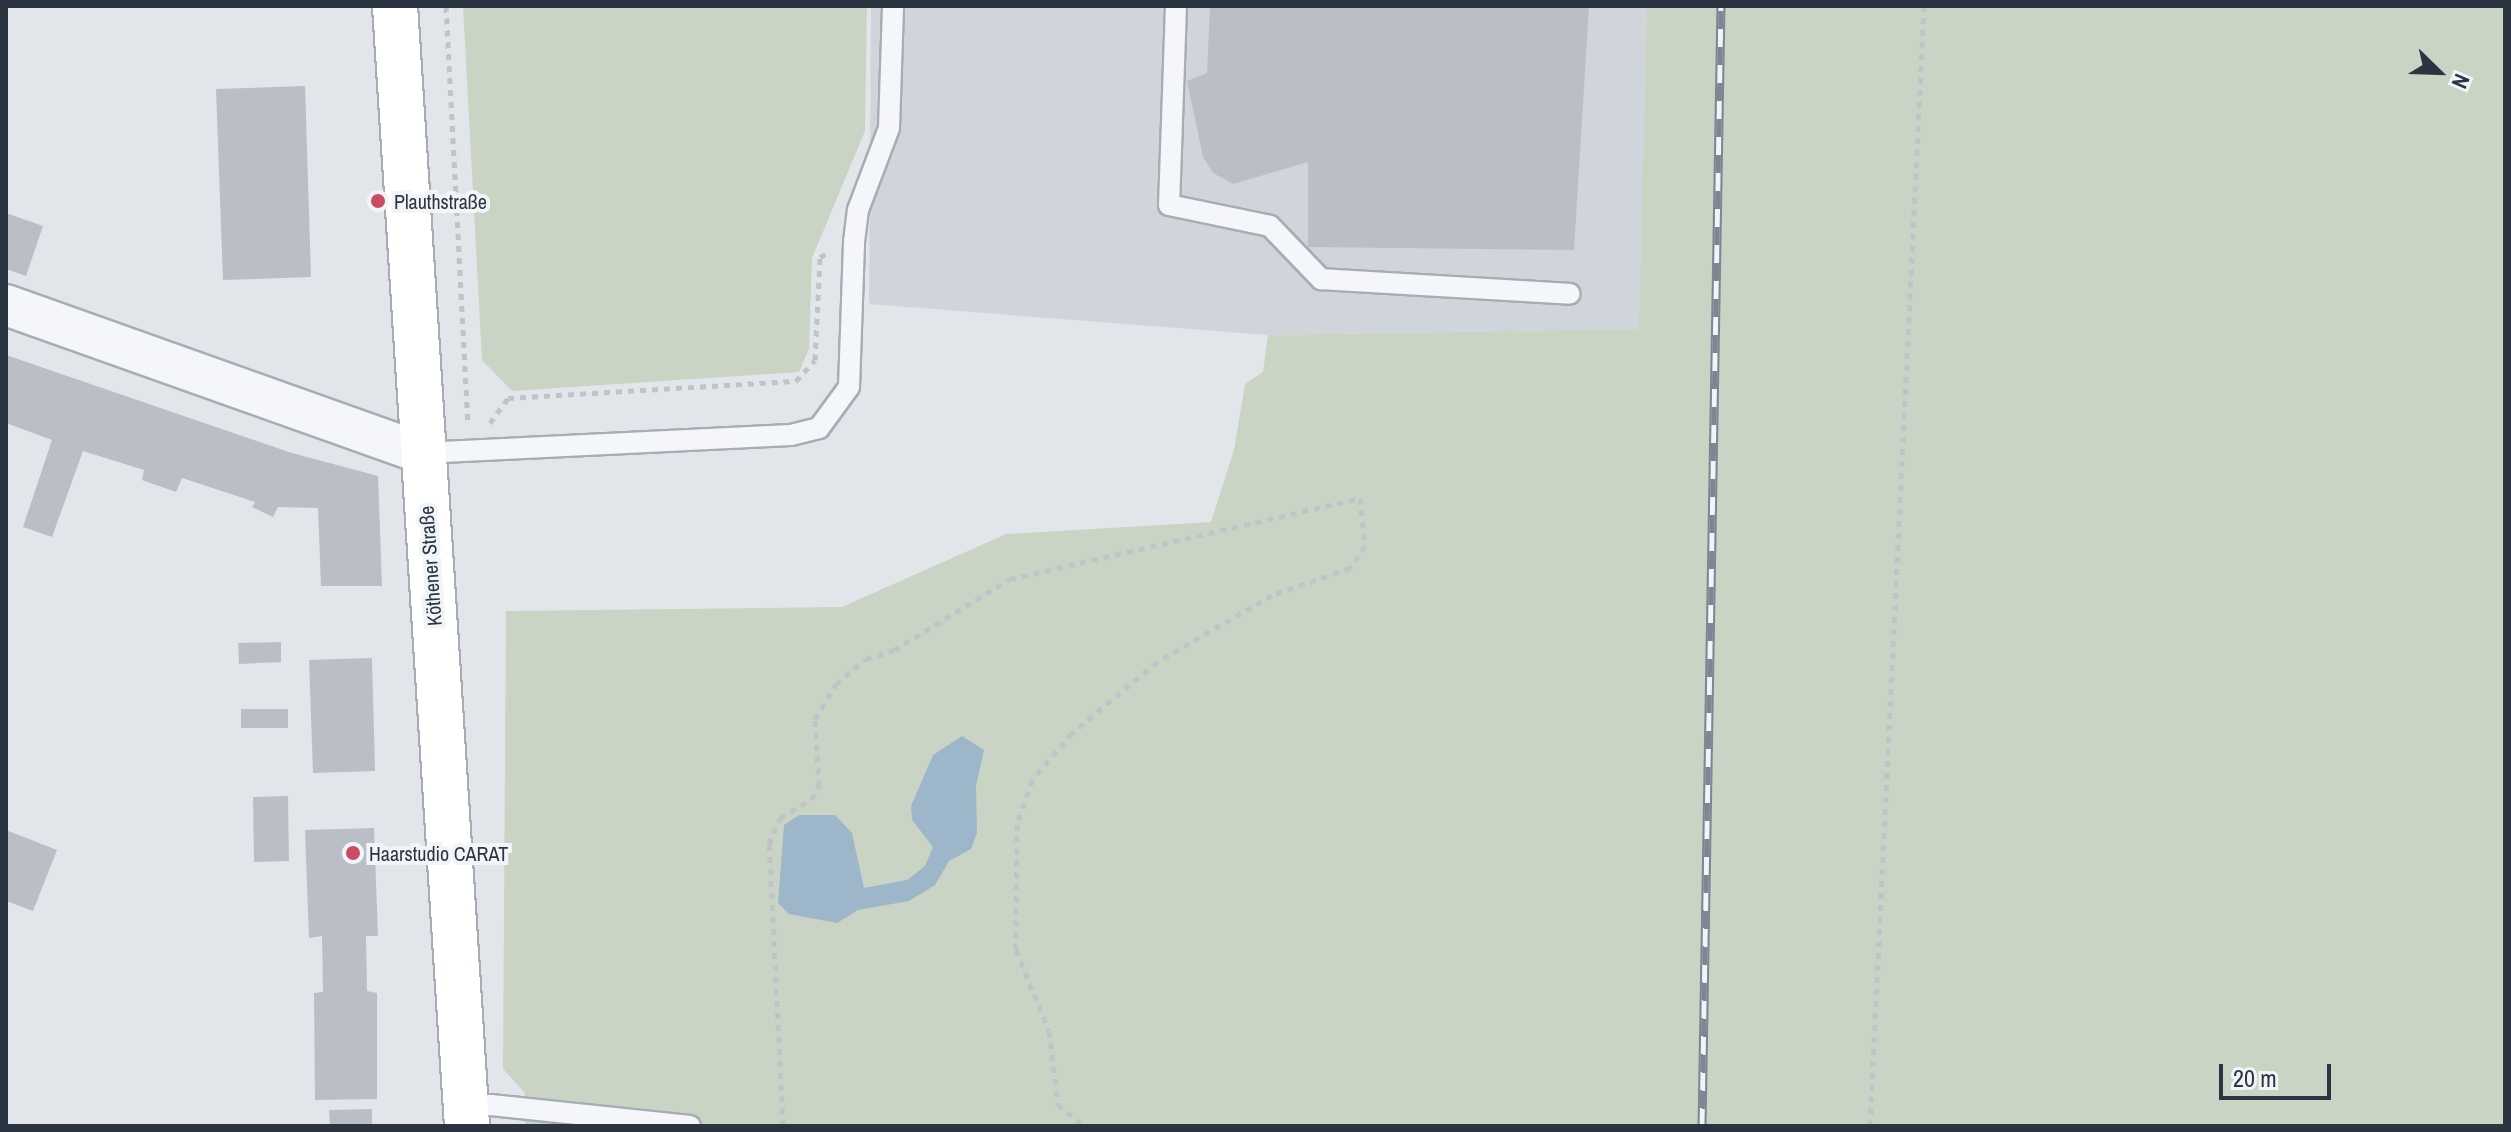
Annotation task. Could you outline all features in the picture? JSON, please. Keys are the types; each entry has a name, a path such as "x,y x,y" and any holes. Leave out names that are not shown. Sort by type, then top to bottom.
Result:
{"main road":[{"name":"Köthener Straße","path":"395,6 466,1117"}],"street":[{"path":"6,305 422,453"}],"lane":[{"path":"422,453 791,435 819,428 849,387 854,242 858,210 889,128 893,6"},
{"path":"1176,6 1169,205 1270,226 1321,279 1570,294"},
{"path":"466,1117 491,1105 690,1126"}],"path":[{"path":"446,6 469,453"},
{"path":"1870,1126 1924,6"},
{"path":"469,453 508,398 796,381 815,360 820,257 854,242"},
{"path":"783,1126 769,844 780,818 812,799 819,786 815,719 836,684 866,659 894,650 1010,579 1360,498 1365,546 1350,568 1272,595 1157,662 1072,733 1032,780 1017,824 1016,950 1049,1031 1058,1104 1083,1126"}],"shaded area":[{"path":"871,6 1647,6 1640,329 1268,335 869,304"}],"green space":[{"path":"463,6 867,6 865,131 812,258 809,349 799,372 512,391 482,360"},
{"path":"1647,6 2505,6 2505,1126 525,1126 525,1093 503,1069 506,611 842,607 1006,534 1211,522 1234,450 1245,384 1263,372 1268,335 1639,329"}],"water":[{"path":"962,736 984,750 976,786 977,833 971,849 949,861 935,885 909,901 858,910 837,923 789,914 778,903 784,825 799,815 835,815 852,833 864,888 907,880 925,866 933,847 912,820 911,806 933,755"}],"building":[{"path":"1210,6 1589,6 1574,250 1308,247 1308,162 1233,184 1213,173 1203,157 1187,81 1207,73"},
{"path":"305,86 311,277 223,280 216,89"},
{"path":"6,213 43,226 26,276 6,269"},
{"path":"6,355 292,453 378,476 382,586 321,586 318,508 278,507 273,517 252,507 255,502 182,478 176,492 142,480 144,470 83,451 52,537 23,527 52,440 6,423"},
{"path":"281,642 281,662 239,664 238,643"},
{"path":"372,658 375,771 313,773 309,660"},
{"path":"241,709 288,709 288,728 241,728"},
{"path":"288,796 289,861 254,862 253,797"},
{"path":"374,828 378,936 366,936 367,991 377,993 377,1099 315,1100 314,993 323,992 322,936 309,938 305,830"},
{"path":"6,830 57,850 33,911 6,901"},
{"path":"372,1109 372,1126 330,1126 329,1110"}],"railway":[{"path":"1702,1126 1721,6"}],"place":[{"name":"Plauthstraße","path":"378,201"},
{"name":"Haarstudio CARAT","path":"353,853"}]}
